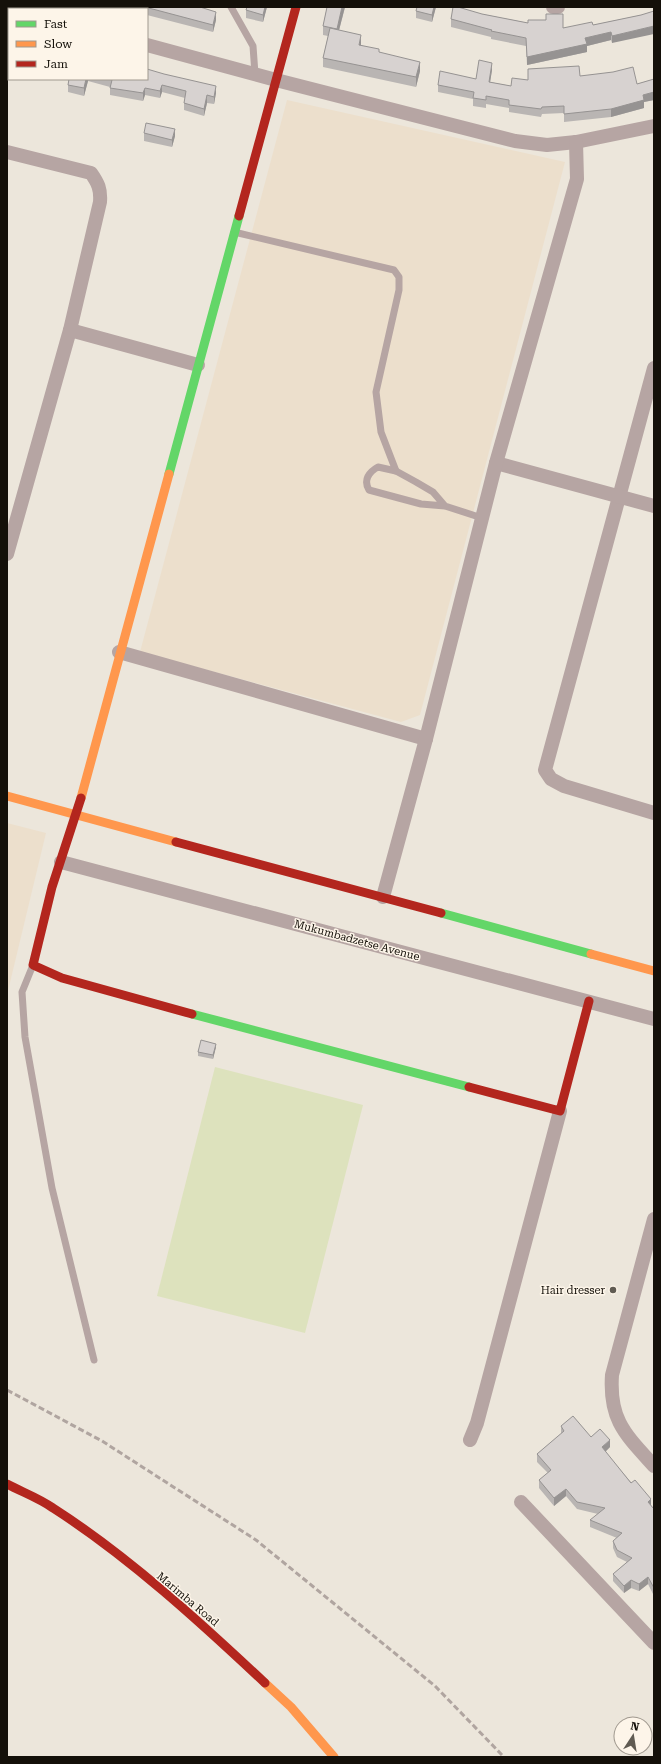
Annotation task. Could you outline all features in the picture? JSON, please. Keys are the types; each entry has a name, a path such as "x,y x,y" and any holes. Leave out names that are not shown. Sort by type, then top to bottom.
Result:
{"street":[{"path":"296,7 119,652 76,815 52,887 33,965 62,978 132,998 560,1111"},
{"path":"553,7 558,7"},
{"path":"148,45 276,80 515,140 547,145 576,142 654,126"},
{"path":"383,896 426,739 496,463 577,179 576,142"},
{"path":"7,152 91,173 101,190 100,202 70,330 7,554"},
{"path":"70,330 198,365"},
{"path":"653,811 564,786 551,780 545,770 654,368"},
{"path":"496,463 654,506"},
{"path":"119,652 426,739"},
{"path":"7,796 383,896 654,971"},
{"name":"Mukumbadzetse Avenue","path":"61,862 654,1019"},
{"path":"470,1440 477,1423 589,1002"},
{"path":"654,1219 612,1375 611,1402 619,1423 632,1442 654,1466"},
{"name":"Marimba Road","path":"7,1484 52,1507 119,1555 220,1641 291,1707 334,1757"},
{"path":"520,1502 654,1642"}],"lane":[{"path":"231,7 253,46 255,74"},
{"path":"234,232 394,270 399,277 399,290 376,392 381,432 396,471"},
{"path":"445,506 433,492 396,471 378,467 366,479 369,490 420,504 445,506 482,518"},
{"path":"33,965 22,992 25,1037 52,1188 94,1360"}],"shaded area":[{"path":"287,100 565,162 420,715 401,722 140,652"},
{"path":"7,823 46,833 7,995"}],"green space":[{"path":"215,1067 363,1105 305,1333 157,1296"}],"building":[{"path":"145,7 200,7 216,12 213,25"},
{"path":"247,7 265,7 263,15 246,10"},
{"path":"327,7 342,7 337,29 323,26"},
{"path":"417,7 434,7 432,15 416,11"},
{"path":"453,7 528,23 528,20 546,20 546,14 563,14 563,28 592,22 593,25 654,11 654,26 612,36 611,32 585,38 587,44 527,57 526,38 491,31 492,30 451,19"},
{"path":"7,28 8,28 8,64 7,68"},
{"path":"330,28 361,35 359,45 379,49 379,52 420,62 416,77 323,58"},
{"path":"479,60 492,63 489,82 511,86 512,78 528,80 528,69 579,66 580,76 613,72 633,67 637,84 654,79 654,92 643,95 644,100 611,109 564,114 564,106 542,107 541,109 509,105 509,100 486,96 486,100 473,98 474,92 438,85 440,71 476,79"},
{"path":"148,69 216,86 214,97 207,95 204,109 184,103 186,91 162,85 160,91 145,88 143,93 110,88 112,80 148,80"},
{"path":"69,80 86,80 84,88 68,85"},
{"path":"146,123 175,129 172,140 144,133"},
{"path":"201,1040 216,1044 213,1055 198,1052"},
{"path":"573,1416 591,1437 600,1429 610,1440 602,1447 631,1483 635,1480 651,1499 648,1502 654,1509 654,1588 648,1577 639,1584 631,1580 624,1586 613,1574 632,1558 617,1550 613,1541 622,1533 590,1520 605,1508 577,1502 566,1489 554,1498 539,1480 551,1470 537,1454 564,1431 561,1426"}],"railway":[{"path":"7,1390 102,1441 256,1540 435,1686 504,1757"}],"traffic: fast":[{"path":"169,474 239,216"},
{"path":"441,913 591,954"},
{"path":"192,1014 469,1087"}],"traffic: slow":[{"path":"81,798 169,474"},
{"path":"7,796 176,842"},
{"path":"591,954 654,971"},
{"path":"265,1683 291,1707 334,1757"}],"traffic: jam":[{"path":"239,216 296,7"},
{"path":"81,798 52,887 33,965 62,978 192,1014"},
{"path":"176,842 441,913"},
{"path":"469,1087 560,1111 589,1001"},
{"path":"7,1484 48,1504 109,1547 189,1613 265,1683"}],"place":[{"name":"Hair dresser","path":"613,1290"}]}
